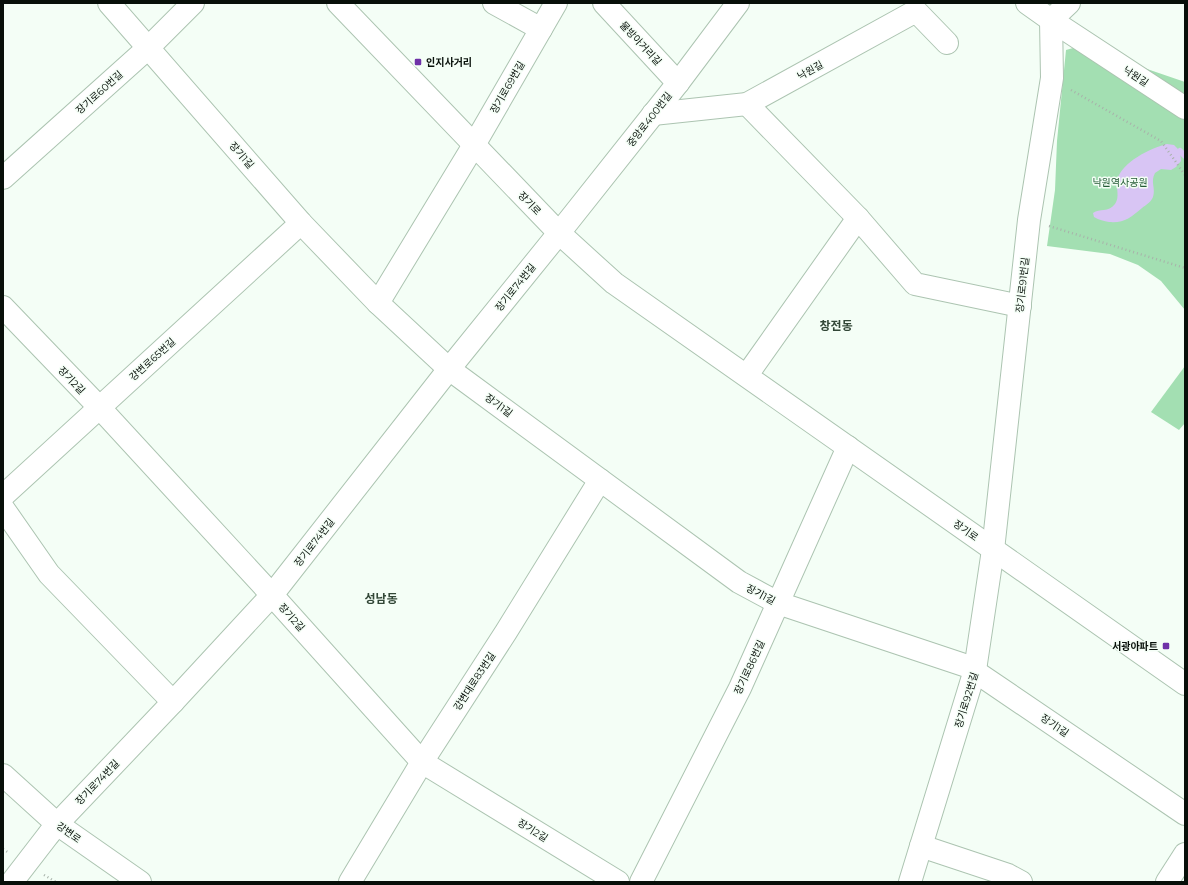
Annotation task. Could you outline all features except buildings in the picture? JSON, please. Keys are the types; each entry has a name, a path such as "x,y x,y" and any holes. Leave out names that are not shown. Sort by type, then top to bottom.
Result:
{"street":[{"name":"장기1길","path":"109,3 301,223 378,303 449,369 739,582 778,603 967,666 975,670 1185,814"},
{"name":"장기로60번길","path":"3,178 148,48 193,3"},
{"name":"장기로","path":"338,3 559,233 614,283 1185,684"},
{"path":"494,3 541,29"},
{"name":"장기로69번길","path":"474,145 556,3"},
{"name":"물방아거리길","path":"604,3 678,83"},
{"name":"중앙로400번길","path":"559,233 678,83 738,3"},
{"name":"낙원길","path":"1028,3 1051,20 1185,108"},
{"path":"1051,20 1069,3"},
{"name":"낙원길","path":"653,114 747,104 916,11 947,44"},
{"name":"장기로91번길","path":"994,550 1029,220 1052,78 1051,20"},
{"path":"747,104 858,218 915,284 1020,306"},
{"path":"378,303 474,145"},
{"path":"747,375 858,218"},
{"name":"강변로65번길","path":"3,496 301,223"},
{"name":"장기로74번길","path":"12,882 53,829 272,595 449,369 559,233"},
{"name":"장기2길","path":"3,307 99,407 272,595 422,762 618,882"},
{"name":"장기로86번길","path":"641,882 740,688 848,447"},
{"name":"강변대로83번길","path":"350,882 422,762 506,632 600,480"},
{"path":"3,508 49,574 173,702"},
{"name":"장기로92번길","path":"910,882 975,670 994,550"},
{"name":"강변로","path":"3,775 53,829 140,882"},
{"path":"921,846 1008,875 1021,882"},
{"path":"1167,882 1185,854"}],"path":[{"path":"1052,78 1161,141 1185,175"},
{"path":"1029,220 1185,268"}],"green space":[{"name":"낙원역사공원","path":"1080,46 1185,82 1185,310 1161,281 1138,265 1110,254 1047,246 1055,190 1057,141 1066,50"},
{"path":"1185,366 1185,423 1179,430 1151,412"}],"shaded area":[{"path":"1167,144 1174,145 1180,151 1181,161 1171,170 1161,169 1155,173 1153,179 1154,194 1150,202 1131,217 1123,221 1109,222 1094,217 1093,213 1110,208 1115,204 1118,195 1117,181 1124,168 1130,162 1145,152"}],"waterway":[{"path":"1180,151 1185,156"}],"place":[{"name":"인지사거리","path":"418,62"},
{"name":"서광아파트","path":"1166,646"}],"district":[{"name":"창전동","path":"836,326"},
{"name":"성남동","path":"381,599"}]}
